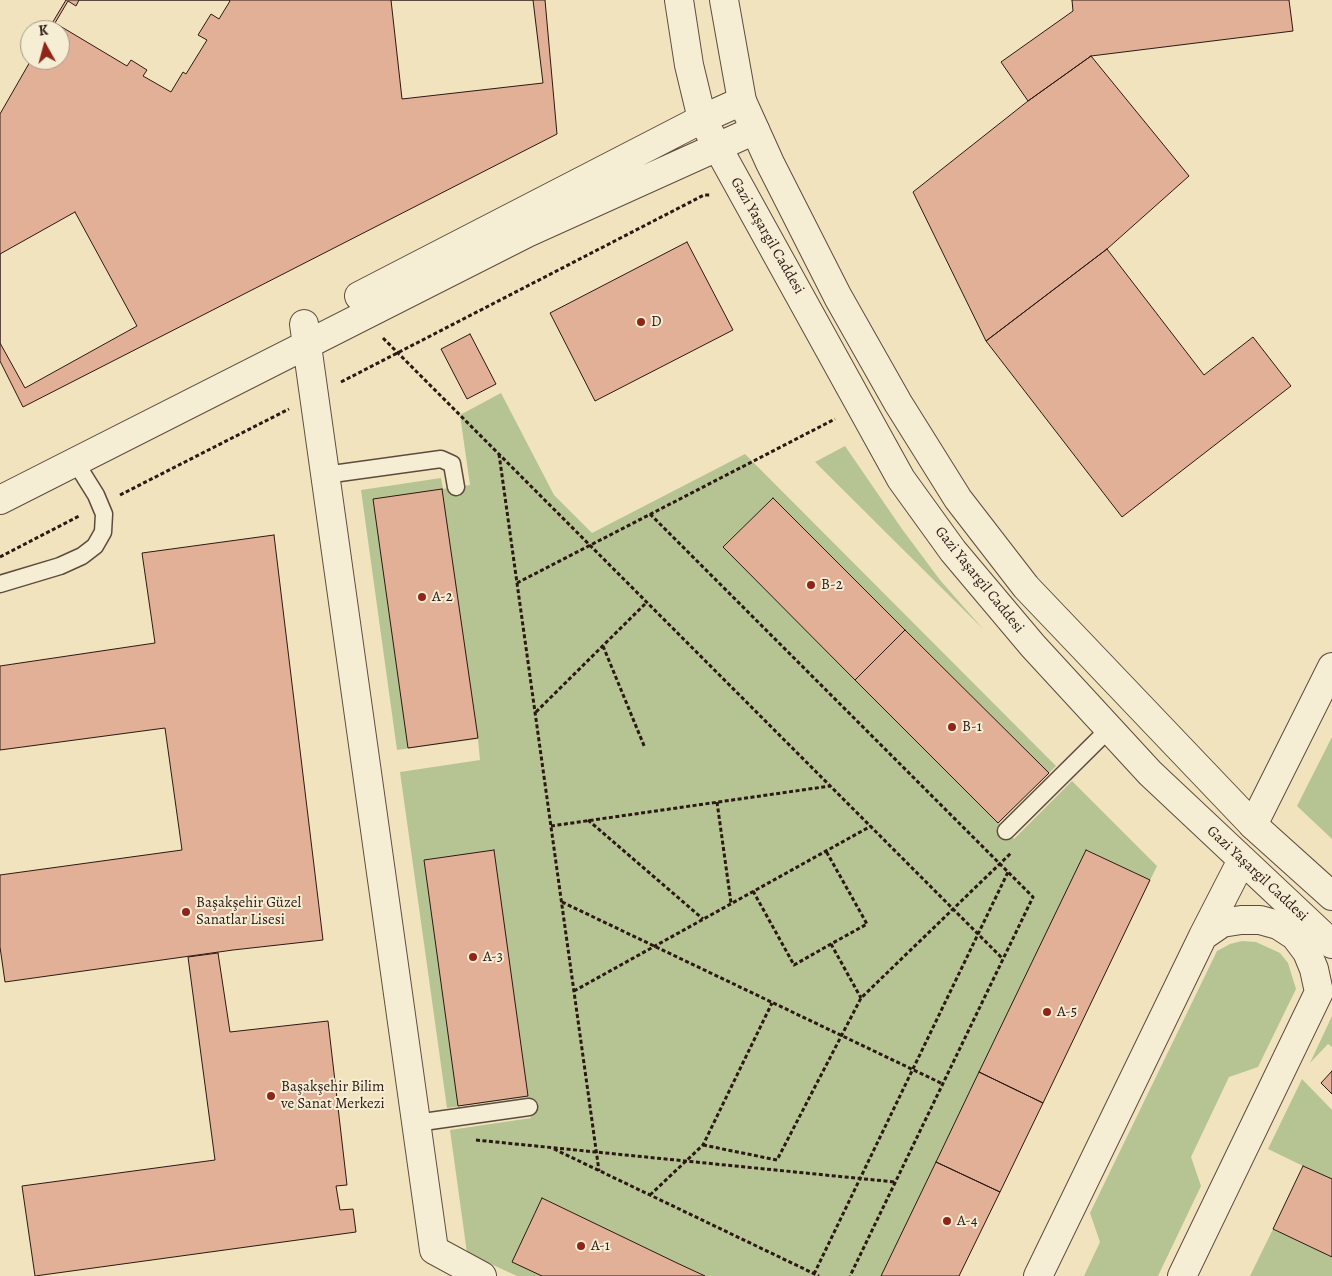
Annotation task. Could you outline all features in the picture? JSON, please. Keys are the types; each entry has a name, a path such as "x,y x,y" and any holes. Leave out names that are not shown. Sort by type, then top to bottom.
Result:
{"street":[{"name":"Gazi Yaşargil Caddesi","path":"679,0 689,65 702,119 715,147 783,263 901,479 953,551 1033,646 1109,729 1150,773 1332,944"},
{"path":"724,0 742,101 755,130 838,297 898,403 958,500 1026,587 1253,825 1332,896"},
{"path":"0,500 76,463 306,334 702,119 742,101"},
{"path":"0,482 306,334 361,316 527,233 755,130"},
{"path":"306,334 434,1250 482,1276"},
{"path":"1253,825 1332,667"},
{"path":"1038,1276 1203,936 1242,860"},
{"path":"1203,936 1222,923 1240,920 1260,920 1278,925 1295,936 1308,952 1319,992"},
{"path":"1182,1276 1332,964"}],"lane":[{"path":"325,475 445,459 452,464 456,487"},
{"path":"0,584 60,566 82,556 95,546 103,532 104,514 101,505 76,463"},
{"path":"1006,831 1109,729"},
{"path":"416,1123 529,1107"}],"path":[{"path":"0,557 704,195 718,197"},
{"path":"361,316 1003,959"},
{"path":"517,582 834,417 860,406"},
{"path":"834,417 840,427"},
{"path":"499,454 599,1171"},
{"path":"650,514 1033,897 850,1276"},
{"path":"535,713 647,602"},
{"path":"603,646 646,748"},
{"path":"551,826 830,786"},
{"path":"717,802 731,903"},
{"path":"588,820 703,919"},
{"path":"574,991 870,826"},
{"path":"753,891 794,965 867,924 826,851"},
{"path":"814,1274 1008,872"},
{"path":"562,902 943,1084"},
{"path":"703,1145 777,1160 860,998 954,910"},
{"path":"831,944 860,998"},
{"path":"650,1195 703,1145 772,1003"},
{"path":"474,1140 896,1182"},
{"path":"550,1147 819,1276"}],"green space":[{"path":"501,393 554,495 592,533 745,454 1056,766 999,823 1014,839 1072,781 1157,866 959,1276 517,1276 467,1253 450,1130 531,1118 528,1097 447,1108 400,772 480,760 478,739 397,750 361,490 441,478 443,489 470,485 460,415"},
{"path":"845,446 902,529 940,580 983,629 815,462"},
{"path":"1332,737 1332,839 1297,806"},
{"path":"1242,941 1256,942 1280,953 1288,963 1296,989 1258,1067 1229,1077 1191,1157 1201,1186 1158,1276 1084,1276 1100,1242 1090,1213 1217,951 1230,944"},
{"path":"1332,1016 1332,1047 1328,1044 1310,1063"},
{"path":"1302,1079 1332,1110 1332,1180 1268,1149"},
{"path":"1273,1229 1332,1257 1332,1276 1250,1276"}],"building":[{"path":"66,0 545,0 557,134 23,407 0,361 0,114 25,70 70,70 70,20 54,20"},
{"path":"79,0 230,1 219,19 211,14 198,35 207,40 186,74 183,72 171,92 143,76 147,70 131,60 127,66 70,32 70,20 57,20 68,1 76,6"},
{"path":"391,0 533,0 543,83 402,99"},
{"path":"1072,0 1289,0 1293,31 1091,56 1028,101 1001,62 1073,11"},
{"path":"1091,56 1189,176 1107,249 986,341 913,192 1028,101"},
{"path":"75,212 137,326 25,388 0,343 0,254"},
{"name":"D","path":"687,242 733,330 595,401 550,313"},
{"path":"1107,249 1204,375 1253,337 1291,386 1122,517 986,341"},
{"path":"470,334 496,384 467,399 441,349"},
{"name":"A-2","path":"442,489 478,738 408,748 373,499"},
{"name":"B-2","path":"773,498 905,630 855,680 723,547"},
{"path":"274,535 323,940 233,950 5,982 0,947 0,875 182,850 165,728 0,750 0,666 155,643 142,553"},
{"name":"B-1","path":"905,630 1049,773 998,823 855,680"},
{"name":"A-3","path":"494,850 528,1096 458,1106 424,860"},
{"name":"A-5","path":"1086,850 1150,880 1043,1103 979,1072"},
{"name":"Başakşehir Bilim ve Sanat Merkezi","path":"218,953 230,1032 328,1021 347,1185 336,1186 340,1210 353,1209 356,1232 35,1276 22,1186 215,1160 188,957"},
{"path":"1332,1071 1332,1094 1321,1083"},
{"path":"979,1072 1043,1103 1000,1192 936,1162"},
{"name":"A-4","path":"936,1162 1000,1192 959,1276 881,1276"},
{"path":"1303,1166 1332,1179 1332,1257 1273,1229"},
{"name":"A-1","path":"542,1198 705,1276 542,1276 512,1262"}],"place":[{"name":"D","path":"641,322"},
{"name":"B-2","path":"811,585"},
{"name":"A-2","path":"422,597"},
{"name":"B-1","path":"952,727"},
{"name":"Başakşehir Güzel Sanatlar Lisesi","path":"186,912"},
{"name":"A-3","path":"473,957"},
{"name":"A-5","path":"1047,1012"},
{"name":"Başakşehir Bilim ve Sanat Merkezi","path":"271,1096"},
{"name":"A-4","path":"947,1221"},
{"name":"A-1","path":"581,1246"}]}
